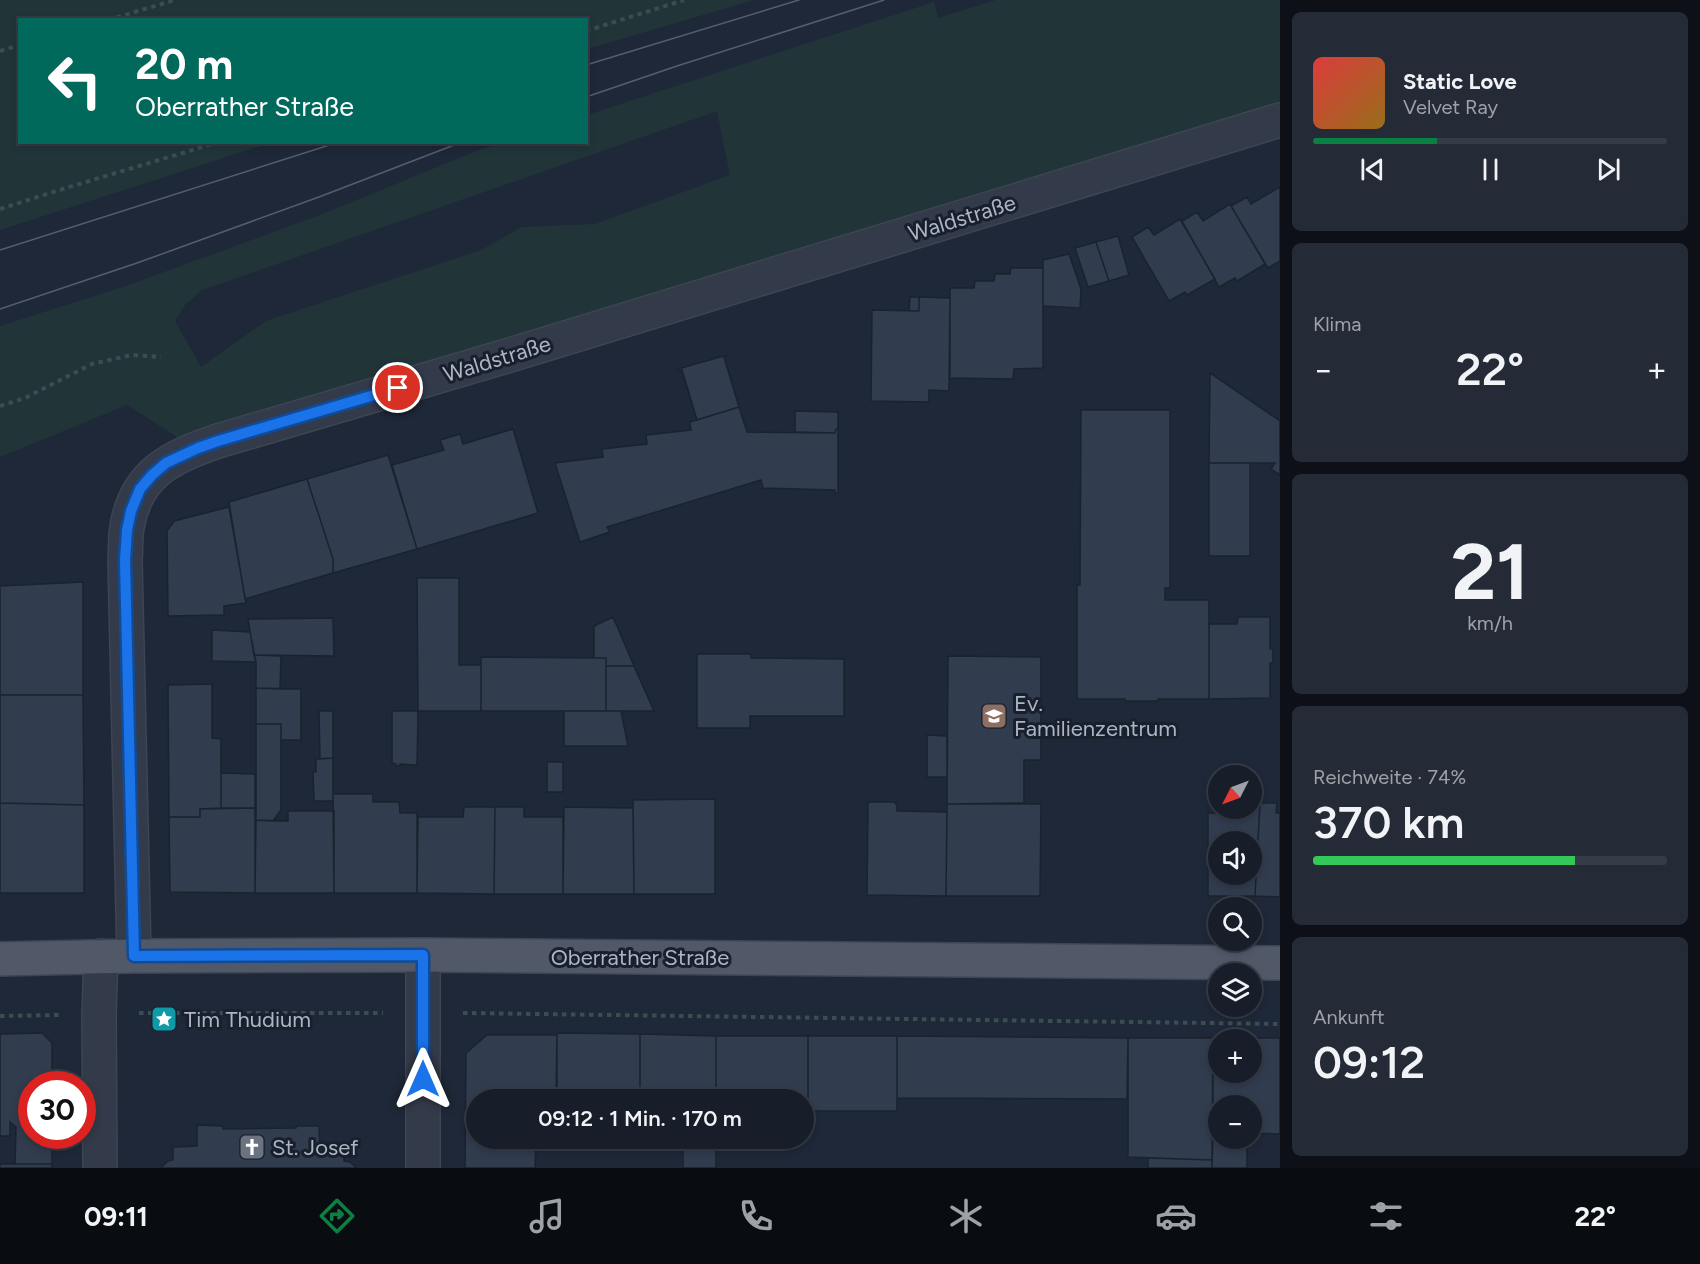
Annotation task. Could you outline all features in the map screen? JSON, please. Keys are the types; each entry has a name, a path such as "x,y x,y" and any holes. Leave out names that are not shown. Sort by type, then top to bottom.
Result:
{"main road":[{"name":"Oberrather Straße","path":"0,959 101,956 423,955 1280,963"}],"street":[{"name":"Waldstraße","path":"134,956 125,560 131,511 140,489 166,463 218,441 510,355 1280,120"},
{"path":"423,955 423,1168"},
{"path":"100,1168 101,956"}],"path":[{"path":"115,18 175,0"},
{"path":"588,30 684,0"},
{"path":"0,51 18,46"},
{"path":"0,209 212,144"},
{"path":"0,406 25,398 92,363 132,355 162,357"},
{"path":"0,1016 423,1013 1280,1024"}],"green space":[{"path":"0,0 754,0 588,49 588,18 18,18 18,144 267,144 0,230"},
{"path":"996,0 1280,0 1280,110 190,445 127,405 0,457 0,326 126,286 320,215 479,150 499,144 588,144 588,115 934,2 938,18","holes":["717,111 730,175 595,224 522,227 481,250 266,321 201,367 175,321 185,305 202,290"]}],"building":[{"path":"1280,187 1280,261 1268,268 1231,206 1247,197 1251,204"},
{"path":"1230,204 1265,264 1237,281 1235,278 1219,287 1182,221 1197,212 1203,221"},
{"path":"1180,219 1215,279 1187,295 1185,292 1169,301 1132,237 1148,227 1154,235"},
{"path":"1118,236 1129,275 1109,281 1096,242"},
{"path":"1096,242 1109,281 1088,287 1075,248"},
{"path":"1069,254 1081,289 1080,308 1043,306 1043,260"},
{"path":"1011,268 1043,268 1043,368 1014,369 1013,379 950,378 950,288 974,288 975,281 994,281 995,274 1010,274"},
{"path":"910,297 919,297 919,311 909,311"},
{"path":"919,297 950,298 949,391 929,390 929,402 871,401 872,310 919,311"},
{"path":"727,355 724,357 739,407 697,420 682,370 678,371 678,369"},
{"path":"1210,373 1280,421 1280,475 1271,469 1275,463 1209,463"},
{"path":"739,407 747,432 835,433 838,429 838,493 835,493 835,490 763,488 761,480 607,527 610,532 580,542 555,463 603,457 602,449 647,444 646,435 691,430 690,422"},
{"path":"1081,410 1170,410 1170,588 1165,588 1165,600 1209,600 1209,699 1125,701 1125,699 1077,699"},
{"path":"795,411 838,412 838,429 835,433 795,432"},
{"path":"513,429 538,513 417,549 392,465 444,450 440,440 460,434 463,444"},
{"path":"388,455 417,549 333,573 333,559 307,479"},
{"path":"1209,463 1250,463 1250,556 1209,556"},
{"path":"307,479 333,559 333,573 245,599 229,502"},
{"path":"229,507 246,603 224,606 224,615 168,616 167,531 174,521"},
{"path":"417,578 459,578 459,665 481,665 481,711 418,711"},
{"path":"83,582 83,695 0,695 0,586"},
{"path":"613,617 634,666 606,666 606,658 594,658 594,626"},
{"path":"1238,617 1270,617 1270,649 1273,648 1273,663 1270,663 1270,698 1209,699 1209,624 1237,624"},
{"path":"333,618 334,656 254,655 248,619"},
{"path":"212,630 250,632 256,662 212,661"},
{"path":"697,654 751,654 751,658 844,659 844,716 750,716 750,728 697,728"},
{"path":"254,655 281,656 280,689 256,688"},
{"path":"948,656 1041,657 1041,760 1024,760 1024,803 947,804"},
{"path":"481,657 606,658 606,711 481,711"},
{"path":"606,666 634,666 654,711 606,711"},
{"path":"212,684 212,738 221,739 221,808 200,809 200,817 169,817 168,685"},
{"path":"256,688 301,689 301,740 281,740 281,724 256,724"},
{"path":"0,695 83,695 84,805 0,803"},
{"path":"319,711 333,711 333,758 320,759"},
{"path":"392,711 418,711 417,765 400,764 396,766 392,763"},
{"path":"564,711 621,711 628,746 564,746"},
{"path":"256,724 281,724 281,810 273,821 256,820"},
{"path":"927,735 947,736 947,777 927,777"},
{"path":"333,758 333,801 314,801 313,772 316,772 316,759"},
{"path":"547,762 563,762 563,792 547,792"},
{"path":"221,773 255,774 255,808 221,808"},
{"path":"333,794 373,794 373,802 399,802 400,813 417,813 417,893 334,893"},
{"path":"715,799 715,894 634,894 633,800"},
{"path":"868,802 894,802 897,805 897,811 947,812 946,896 867,895"},
{"path":"0,803 84,805 84,893 0,893"},
{"path":"1262,803 1277,803 1276,813 1280,813 1280,897 1255,896 1256,885 1262,885 1262,831 1258,831 1259,819 1262,819"},
{"path":"947,804 1041,804 1040,896 946,896"},
{"path":"464,807 495,807 494,894 417,893 418,817 463,817"},
{"path":"495,807 524,807 524,817 563,817 563,894 494,894"},
{"path":"564,807 633,808 634,894 563,894"},
{"path":"255,808 255,893 170,892 169,817 200,817 200,809"},
{"path":"288,811 334,811 334,893 255,893 256,820 288,821"},
{"path":"1208,819 1259,819 1258,831 1208,831"},
{"path":"1208,885 1256,885 1255,896 1208,896"},
{"path":"42,1033 52,1043 52,1071 18,1071 18,1149 52,1149 52,1164 15,1164 16,1127 10,1122 10,1136 0,1136 0,1034"},
{"path":"557,1033 640,1034 640,1089 556,1089"},
{"path":"640,1034 716,1036 716,1089 640,1089"},
{"path":"487,1035 557,1035 557,1089 466,1089 466,1149 536,1149 535,1168 465,1168 466,1053"},
{"path":"716,1036 808,1036 808,1089 716,1089"},
{"path":"808,1036 897,1036 897,1111 814,1111 814,1089 808,1089"},
{"path":"897,1036 1128,1038 1127,1099 897,1098"},
{"path":"1128,1038 1208,1038 1208,1083 1213,1083 1213,1095 1208,1095 1208,1149 1212,1149 1212,1160 1128,1157"},
{"path":"1262,1038 1280,1038 1280,1134 1262,1133 1262,1095 1213,1095 1213,1083 1262,1083"},
{"name":"St. Josef","path":"197,1125 223,1126 223,1129 319,1126 320,1149 344,1150 344,1161 350,1162 357,1168 161,1168 168,1161 173,1160 173,1147 197,1146"},
{"path":"683,1149 716,1149 716,1168 683,1168"},
{"path":"1213,1149 1247,1149 1247,1168 1212,1168"},
{"path":"1148,1158 1212,1160 1212,1168 1148,1168"},
{"path":"0,1164 52,1164 52,1168 0,1168"}],"tram line":[{"path":"588,64 799,0"},
{"path":"588,96 884,0"},
{"path":"0,250 333,144"},
{"path":"0,309 137,263 457,144"}],"place":[{"name":"Ev. Familienzentrum","path":"994,716"},
{"name":"Tim Thudium","path":"164,1019"},
{"name":"St. Josef","path":"252,1147"}],"route":[{"path":"398,388 198,448 166,463 140,489 131,511 125,560 134,956 423,955 423,1079"}]}
